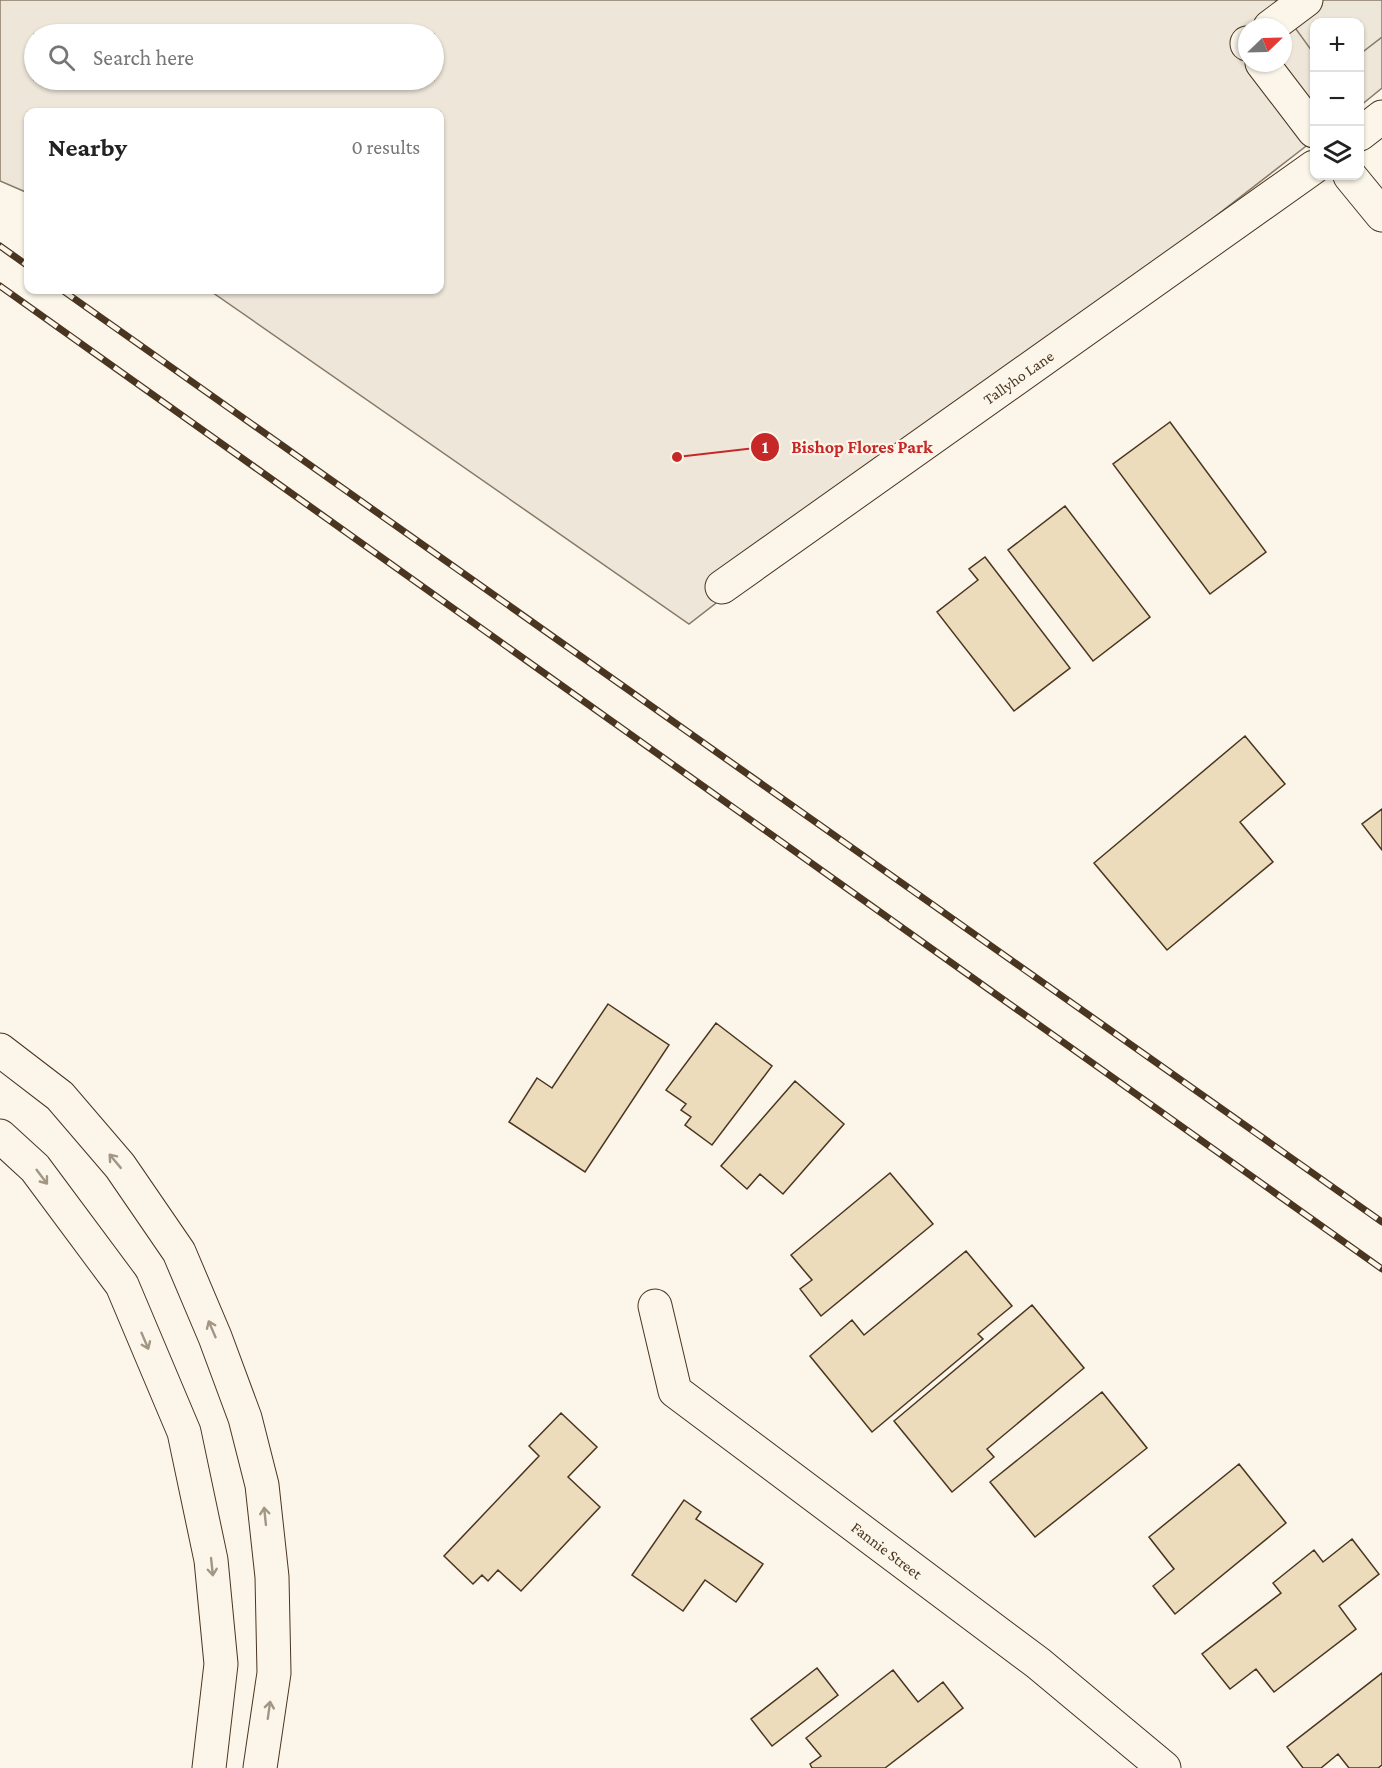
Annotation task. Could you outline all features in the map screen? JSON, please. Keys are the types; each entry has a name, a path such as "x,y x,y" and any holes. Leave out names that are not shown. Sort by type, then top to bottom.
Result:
{"main road":[{"path":"1281,18 1306,0"},
{"path":"1269,72 1310,126"},
{"path":"1364,130 1382,117"},
{"name":"Tallyho Lane","path":"722,587 1310,169"},
{"path":"1353,180 1382,215"},
{"path":"0,1050 60,1096 120,1166 179,1252 215,1337 245,1418 262,1485 272,1577 274,1673 260,1768"},
{"path":"0,1136 35,1168 122,1285 184,1432 211,1560 221,1664 209,1768"},
{"name":"Fannie Street","path":"655,1306 675,1391 1038,1663 1164,1768"}],"shaded area":[{"path":"0,0 1382,0 1382,88 1364,103 1364,18 1310,18 1310,143 689,624 215,294 444,294 444,108 24,108 24,191 0,181"},
{"path":"1275,0 1382,0 1382,37 1364,51 1364,18 1310,18 1310,48 1292,24 1292,18 1288,18"}],"building":[{"path":"1170,422 1266,552 1210,594 1113,464"},
{"path":"1065,506 1150,617 1093,661 1008,550"},
{"path":"985,557 1070,668 1014,711 937,612 978,580 969,569"},
{"path":"1245,736 1285,784 1240,822 1273,862 1167,950 1094,863"},
{"path":"1382,809 1382,850 1362,824"},
{"path":"608,1004 669,1045 585,1172 509,1122 537,1078 552,1088"},
{"path":"716,1023 772,1066 712,1145 685,1125 691,1117 681,1110 686,1104 666,1090"},
{"path":"795,1081 844,1124 783,1194 760,1174 747,1189 721,1166"},
{"path":"890,1173 933,1224 821,1316 800,1289 812,1280 791,1255"},
{"path":"966,1251 1012,1306 978,1334 983,1339 872,1432 810,1356 852,1320 864,1335"},
{"path":"1032,1305 1084,1368 987,1449 994,1457 952,1492 894,1421"},
{"path":"1102,1392 1147,1448 1035,1537 990,1482"},
{"path":"561,1413 597,1447 568,1477 600,1507 521,1591 498,1570 488,1581 482,1575 473,1584 444,1556 539,1456 529,1446"},
{"path":"1239,1464 1286,1523 1175,1614 1153,1586 1174,1569 1149,1537"},
{"path":"684,1500 701,1512 696,1519 763,1564 736,1602 705,1580 683,1611 632,1575"},
{"path":"1352,1539 1379,1574 1339,1606 1356,1629 1274,1692 1256,1669 1230,1689 1202,1654 1281,1593 1273,1583 1314,1550 1323,1562"},
{"path":"817,1668 838,1695 772,1746 751,1719"},
{"path":"893,1670 918,1702 943,1682 963,1708 885,1768 812,1768 810,1764 821,1756 806,1738"},
{"path":"1382,1673 1382,1765 1378,1768 1349,1768 1338,1754 1321,1768 1303,1768 1287,1747"}],"railway":[{"path":"0,246 24,263"},
{"path":"0,286 1382,1269"},
{"path":"68,294 1382,1222"}],"place":[{"name":"Bishop Flores Park","path":"677,457"}]}
